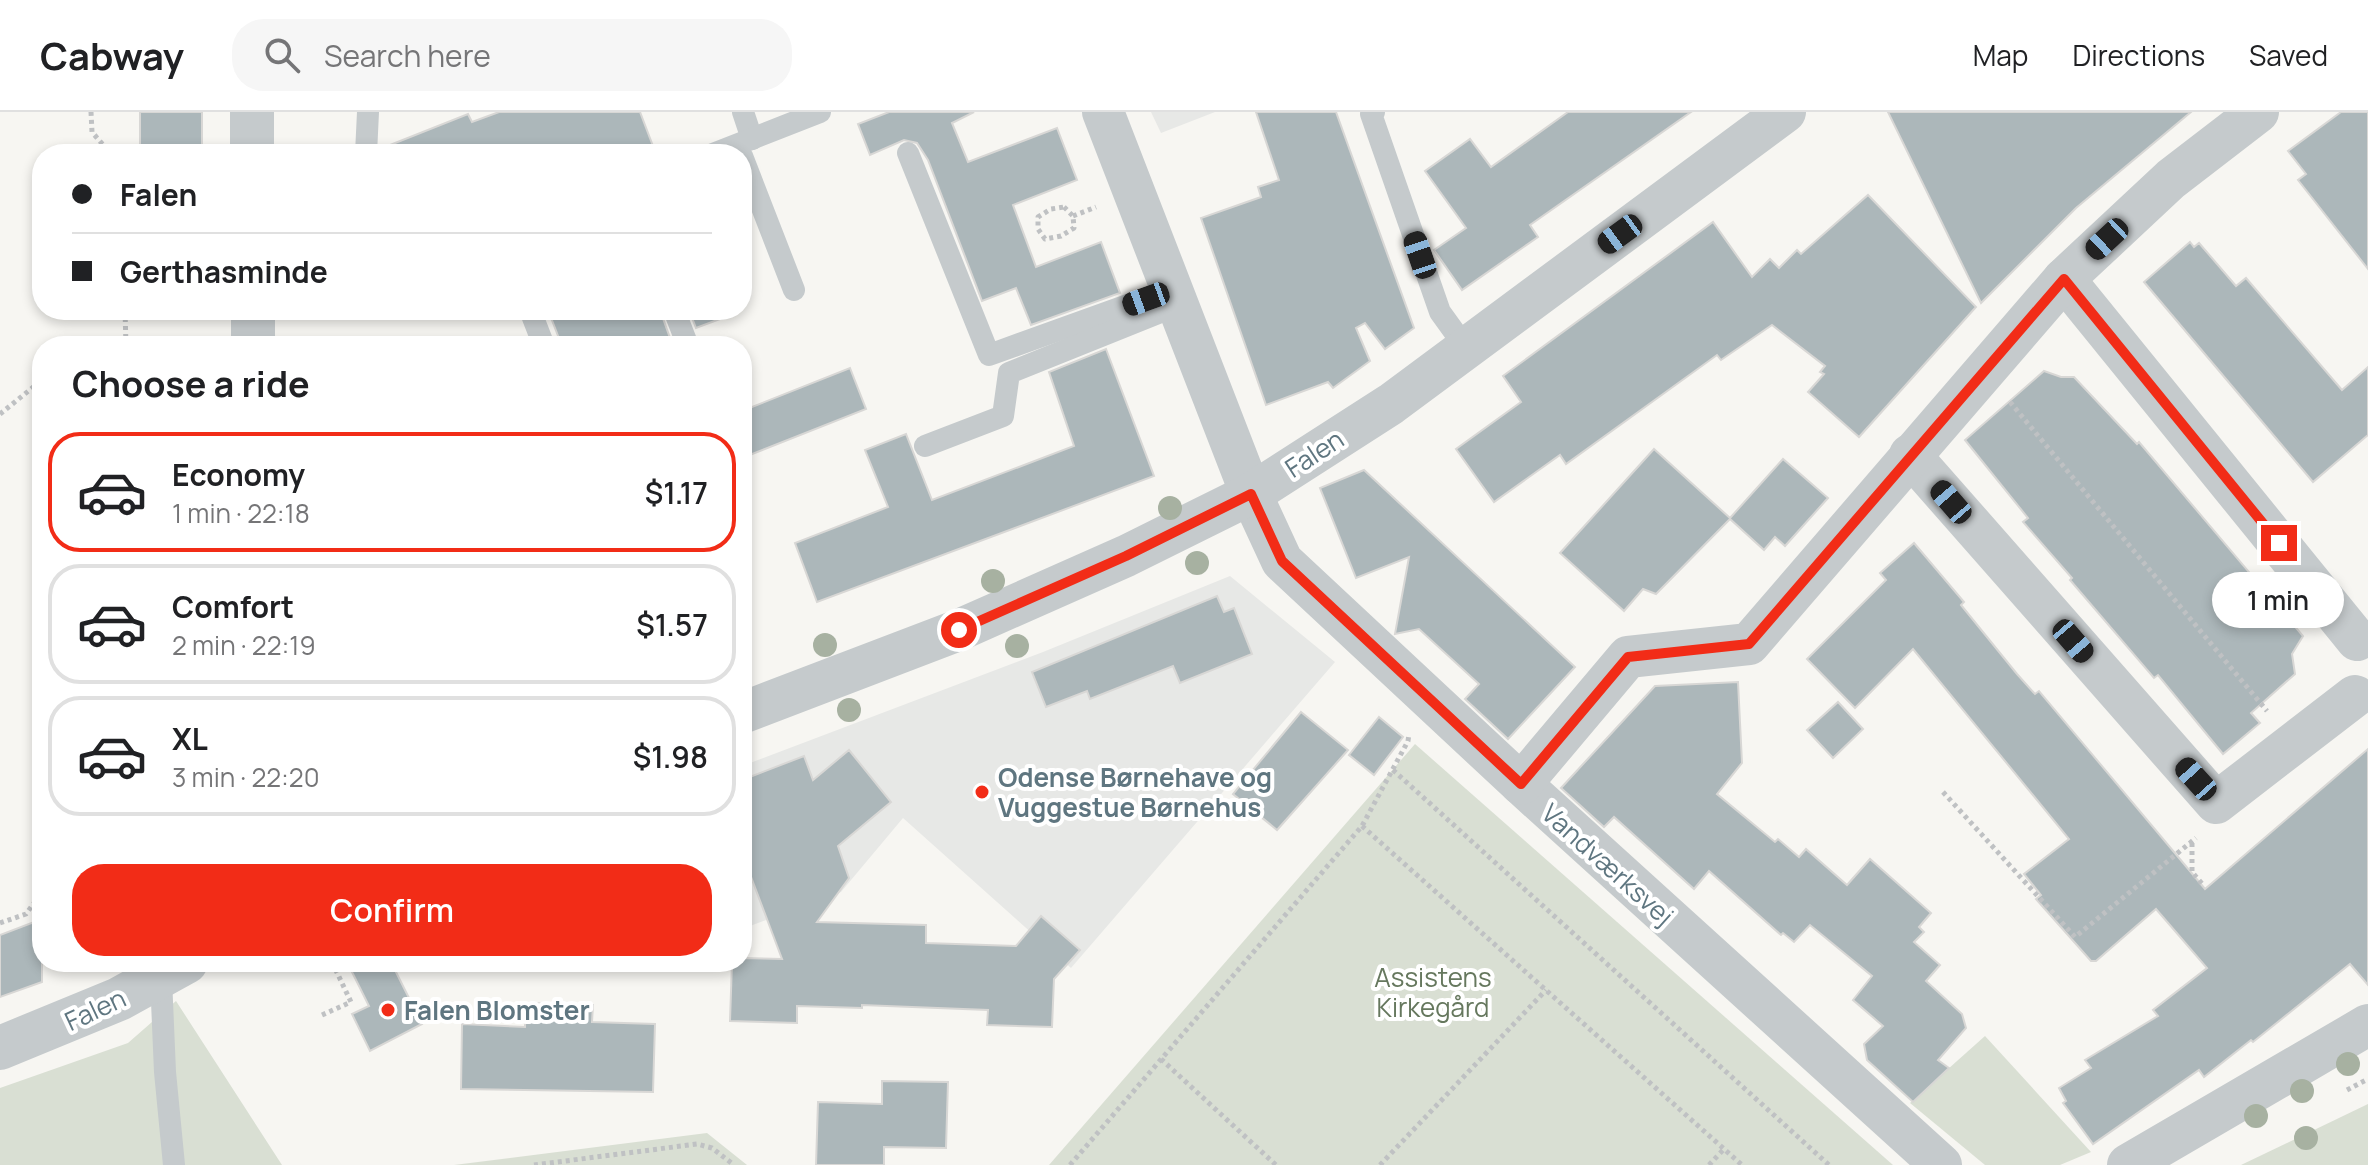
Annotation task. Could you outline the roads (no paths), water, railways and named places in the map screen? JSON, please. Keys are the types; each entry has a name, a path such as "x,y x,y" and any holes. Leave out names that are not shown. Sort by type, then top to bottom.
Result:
{"street":[{"path":"252,112 252,144"},
{"name":"Vandværksvej","path":"1103,112 1251,494 1282,561 1521,784 1941,1165"},
{"name":"Falen","path":"752,709 959,630 1126,556 1251,494 1391,404 1785,112"},
{"path":"1521,784 1628,657 1749,644 2064,279 2171,179 2258,112"},
{"path":"1910,455 2216,803 2294,743 2362,701 2347,683 2345,669 2348,652 2362,636 2064,279"},
{"name":"Falen","path":"0,1048 65,1024 169,972"},
{"path":"2128,1165 2368,1025"}],"lane":[{"path":"366,144 368,112"},
{"path":"743,112 743,144"},
{"path":"752,144 820,112"},
{"path":"1374,112 1371,114 1440,312 1466,348"},
{"path":"908,153 989,355 1175,297"},
{"path":"752,173 794,290"},
{"path":"925,446 1003,416 1009,373 1175,297"},
{"path":"173,972 165,1072 174,1165"}],"place":[{"name":"Odense Børnehave og Vuggestue Børnehus","path":"982,792"},
{"name":"Falen Blomster","path":"388,1010"}],"park label":[{"name":"Assistens Kirkegård","path":"1433,992"}]}
